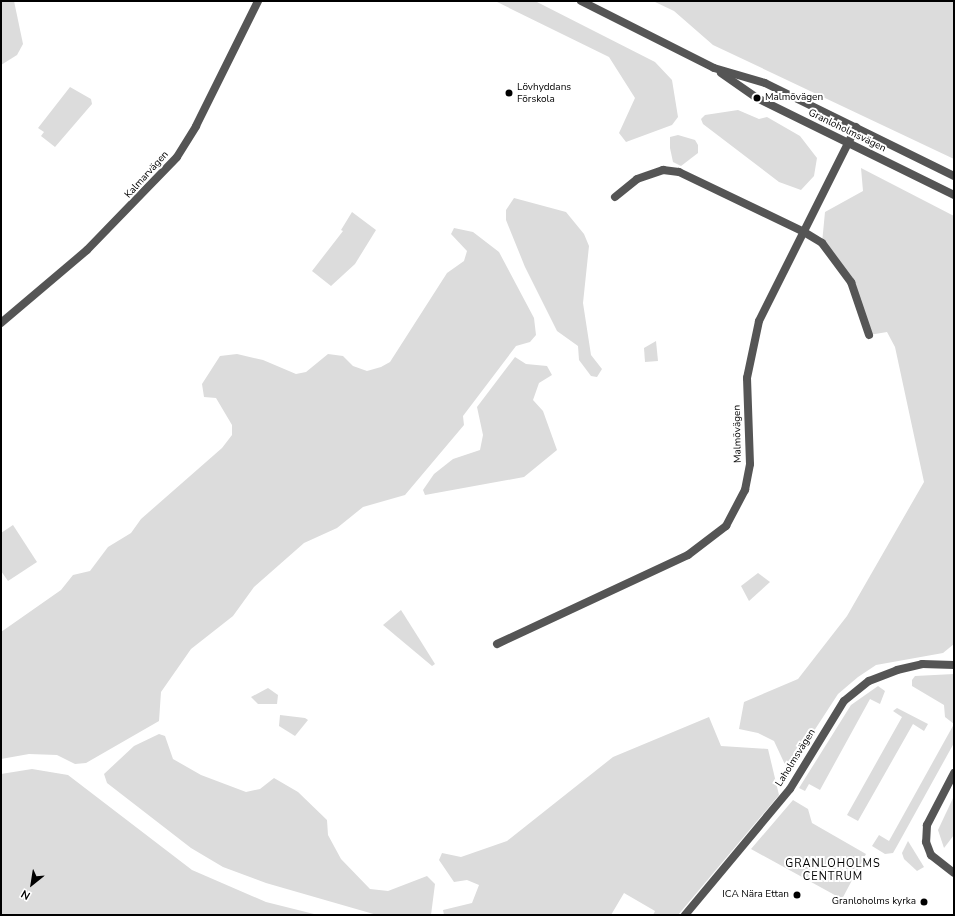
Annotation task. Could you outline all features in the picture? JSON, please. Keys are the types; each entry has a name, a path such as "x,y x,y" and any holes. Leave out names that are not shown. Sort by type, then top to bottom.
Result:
{"street":[{"name":"Kalmarvägen","path":"1,323 91,246 177,157 196,126 258,1"},
{"name":"Granloholmsvägen","path":"581,1 714,68 756,98 954,195"},
{"name":"Granloholmsvägen","path":"714,68 765,83 954,176"},
{"name":"Malmövägen","path":"497,644 688,556 726,526 745,490 750,464 747,378 751,347 759,321 856,127"},
{"path":"615,197 637,179 663,170 679,172 804,232 822,243 852,282 869,335"},
{"name":"Laholmsvägen","path":"685,915 790,789 844,701 869,682 898,670 922,664 954,665"},
{"path":"954,773 927,825 926,842 931,855 954,873"}],"shaded area":[{"path":"1,1 14,1 23,44 17,55 1,65"},
{"path":"495,1 535,1 655,62 672,80 678,117 672,125 626,142 619,133 635,98 609,57"},
{"path":"653,1 954,1 954,159 713,45 674,11"},
{"path":"70,87 91,99 92,104 55,147 41,136 44,132 38,128"},
{"path":"738,110 759,119 767,117 800,136 817,158 814,176 801,190 779,182 703,124 701,119 705,115"},
{"path":"678,135 695,140 698,145 698,153 681,166 673,162 670,148 670,137"},
{"path":"861,168 954,216 954,644 943,653 876,665 858,677 838,694 788,771 774,741 758,733 739,729 744,702 798,679 847,616 924,482 895,347 887,332 869,335 857,295 822,243 825,212 863,191"},
{"path":"514,198 566,212 584,234 589,246 583,303 591,355 602,369 597,377 591,376 579,360 578,346 557,331 525,267 506,220 506,210"},
{"path":"352,212 376,230 355,264 331,286 312,271 343,231 341,230"},
{"path":"454,228 473,232 499,252 534,318 536,335 530,342 516,346 463,416 464,425 405,495 363,507 337,528 304,543 254,587 233,616 191,649 161,692 159,721 86,763 75,764 57,755 29,754 1,759 1,632 61,590 73,575 90,571 108,547 131,533 141,519 222,448 232,435 232,425 216,398 204,397 202,384 220,356 237,354 263,360 296,374 306,372 328,354 343,356 353,366 367,371 381,367 390,362 447,273 464,261 467,251 451,234"},
{"path":"656,341 658,361 645,362 644,348"},
{"path":"515,357 526,364 547,366 552,375 539,383 533,400 543,411 557,450 524,477 425,495 423,490 434,474 453,459 480,450 483,435 477,407"},
{"path":"13,525 37,562 8,581 1,571 1,533"},
{"path":"758,573 770,582 749,601 741,586"},
{"path":"401,610 435,664 432,666 383,625"},
{"path":"954,674 954,724 945,717 944,705 912,686 912,680 915,676"},
{"path":"878,686 885,691 880,704 870,699 820,790 809,784 805,791 799,788 851,705"},
{"path":"268,688 278,695 277,704 258,704 251,697"},
{"path":"897,708 928,724 924,731 913,724 858,821 847,815 902,717 893,711"},
{"path":"280,715 305,718 308,720 295,736 279,726"},
{"path":"709,717 721,746 768,749 779,795 678,915 653,915 655,911 624,893 611,915 444,915 443,910 472,903 479,885 467,880 454,882 439,860 442,853 461,857 507,841 613,757"},
{"path":"954,724 954,743 893,853 885,854 872,846 879,835 889,841"},
{"path":"159,734 165,736 173,759 201,775 246,792 260,789 274,778 298,792 327,820 328,835 341,859 370,889 388,891 427,876 435,884 431,915 377,915 266,883 223,867 191,848 107,783 104,774 134,746"},
{"path":"32,769 68,775 192,870 266,902 318,915 1,915 1,774"},
{"path":"954,796 954,835 944,848 938,830"},
{"path":"793,800 808,809 812,823 866,854 842,899 751,849"},
{"path":"908,841 924,867 917,871 904,859 902,853"}],"place":[{"name":"Lövhyddans Förskola","path":"509,93"},
{"name":"Malmövägen","path":"757,98"},
{"name":"ICA Nära Ettan","path":"797,895"},
{"name":"Granloholms kyrka","path":"924,902"}],"district":[{"name":"GRANLOHOLMS CENTRUM","path":"833,871"}]}
